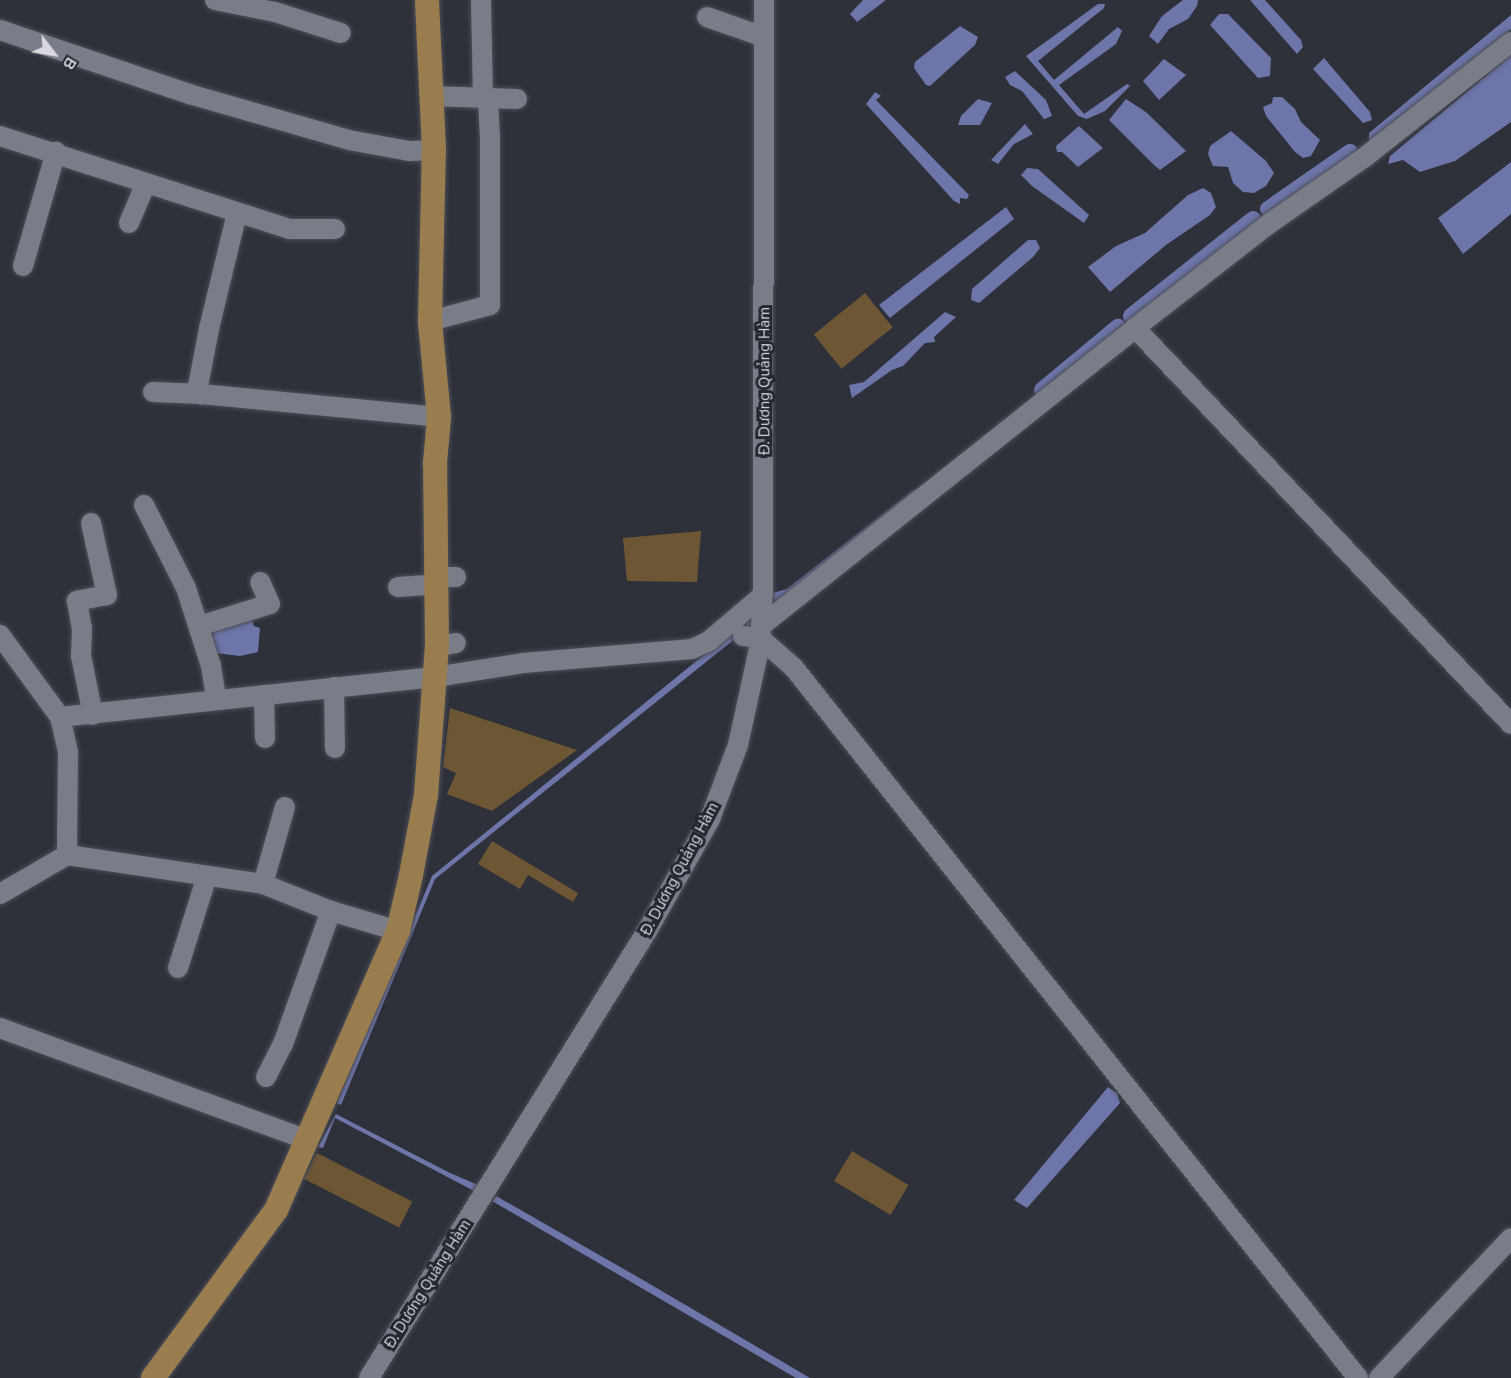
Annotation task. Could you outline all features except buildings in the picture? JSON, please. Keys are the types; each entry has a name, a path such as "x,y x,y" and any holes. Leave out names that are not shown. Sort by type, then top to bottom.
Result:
{"main road":[{"path":"153,1378 276,1210 398,931 426,795 435,677 447,644 435,463 439,417 430,321 434,150 427,0"}],"street":[{"path":"219,0 277,6 341,33"},
{"path":"430,321 490,305 490,138 488,104 483,98 480,0"},
{"name":"Đ. Dương Quảng Hàm","path":"369,1378 647,931 710,819 738,745 763,595 764,0"},
{"path":"707,17 764,37"},
{"path":"0,30 189,94 349,140 409,151 434,150"},
{"path":"1358,1378 794,668 755,633 1135,328 1270,223 1365,157 1511,42"},
{"path":"431,96 517,99"},
{"path":"0,136 56,152 146,183 201,198 237,213 290,229 335,229"},
{"path":"22,266 56,152"},
{"path":"129,223 146,183"},
{"path":"201,394 198,386 208,329 237,213"},
{"path":"1135,328 1511,724"},
{"path":"153,392 201,394 439,417"},
{"path":"144,505 186,588 199,626 216,699"},
{"path":"91,523 107,595 77,601 82,628 81,656 93,715"},
{"path":"398,587 444,579"},
{"path":"199,626 270,604 260,582"},
{"path":"60,717 435,677 523,663 692,649 709,641 763,595"},
{"path":"0,635 60,717 68,753 67,855"},
{"path":"334,687 335,748"},
{"path":"264,695 265,738"},
{"path":"263,885 285,807"},
{"path":"0,894 67,855 263,885 331,911 398,931"},
{"path":"178,968 207,876"},
{"path":"266,1077 283,1044 331,911"},
{"path":"0,1028 308,1140"},
{"path":"1379,1378 1511,1238"}],"shaded area":[{"path":"865,293 893,327 841,369 814,335"},
{"path":"701,531 697,582 627,581 623,538"},
{"path":"450,708 577,750 492,811 447,794 456,773 443,767"},
{"path":"492,841 578,893 573,902 528,875 520,889 478,864"},
{"path":"852,1151 909,1185 891,1215 834,1181"},
{"path":"317,1153 412,1202 399,1227 304,1179"}],"water":[{"path":"863,0 886,0 857,22 850,14"},
{"path":"1183,0 1198,0 1197,6 1188,19 1169,29 1158,44 1149,36 1162,16"},
{"path":"1250,0 1265,0 1301,40 1303,47 1297,54"},
{"path":"1098,4 1105,4 1104,8 1038,61 1054,80 1118,27 1122,31 1116,44 1059,85 1084,114 1127,84 1130,86 1105,111 1087,119 1078,116 1026,56"},
{"path":"1219,14 1228,14 1271,58 1270,76 1258,78 1210,25"},
{"path":"1511,15 1511,29 1369,143 1369,133"},
{"path":"960,26 978,37 975,45 930,86 926,85 914,68 915,62"},
{"path":"1511,55 1511,122 1455,161 1420,172 1403,160 1388,164 1390,156"},
{"path":"1324,58 1370,112 1372,120 1363,123 1313,69"},
{"path":"1164,59 1186,75 1159,100 1143,81"},
{"path":"1015,71 1046,100 1052,116 1044,119 1022,91 1010,85 1005,77"},
{"path":"875,92 881,96 876,100 969,195 967,199 960,198 960,204 954,201 866,104"},
{"path":"1273,97 1282,97 1295,109 1301,122 1320,140 1311,156 1303,158 1295,152 1266,116 1263,107 1272,103"},
{"path":"978,99 992,103 980,125 958,125 961,116"},
{"path":"1126,99 1146,112 1186,151 1160,170 1154,165 1109,120"},
{"path":"1025,124 1033,134 1014,144 998,164 991,160"},
{"path":"1079,126 1103,148 1078,167 1062,152 1057,152 1056,146"},
{"path":"1231,131 1266,161 1274,173 1266,186 1254,193 1243,192 1233,183 1228,167 1213,166 1208,154 1210,146"},
{"path":"1511,162 1511,214 1463,254 1438,218"},
{"path":"1027,168 1038,169 1089,215 1084,223 1032,186 1021,175"},
{"path":"1203,188 1211,193 1216,207 1210,215 1166,245 1110,292 1088,267 1116,246 1145,233 1188,195"},
{"path":"1006,207 1014,219 890,318 879,305"},
{"path":"1028,240 1036,240 1040,248 1033,257 979,303 971,300 972,289"},
{"path":"945,312 956,317 934,337 935,342 925,343 903,366 892,370 852,398 849,385 864,382"},
{"path":"915,489 919,491 775,608 773,593 787,589"},
{"path":"753,615 756,622 435,879 341,1105 337,1103 432,876"},
{"path":"252,620 254,626 260,628 258,652 240,656 215,653 210,633"},
{"path":"1108,1087 1117,1093 1120,1103 1027,1208 1014,1200"},
{"path":"336,1114 480,1186 476,1192 335,1118 323,1148 318,1147"},
{"path":"496,1196 810,1378 796,1378 492,1201"}],"waterway":[{"path":"1268,209 1350,152"},
{"path":"1131,316 1253,219"},
{"path":"1042,390 1118,327"}]}
